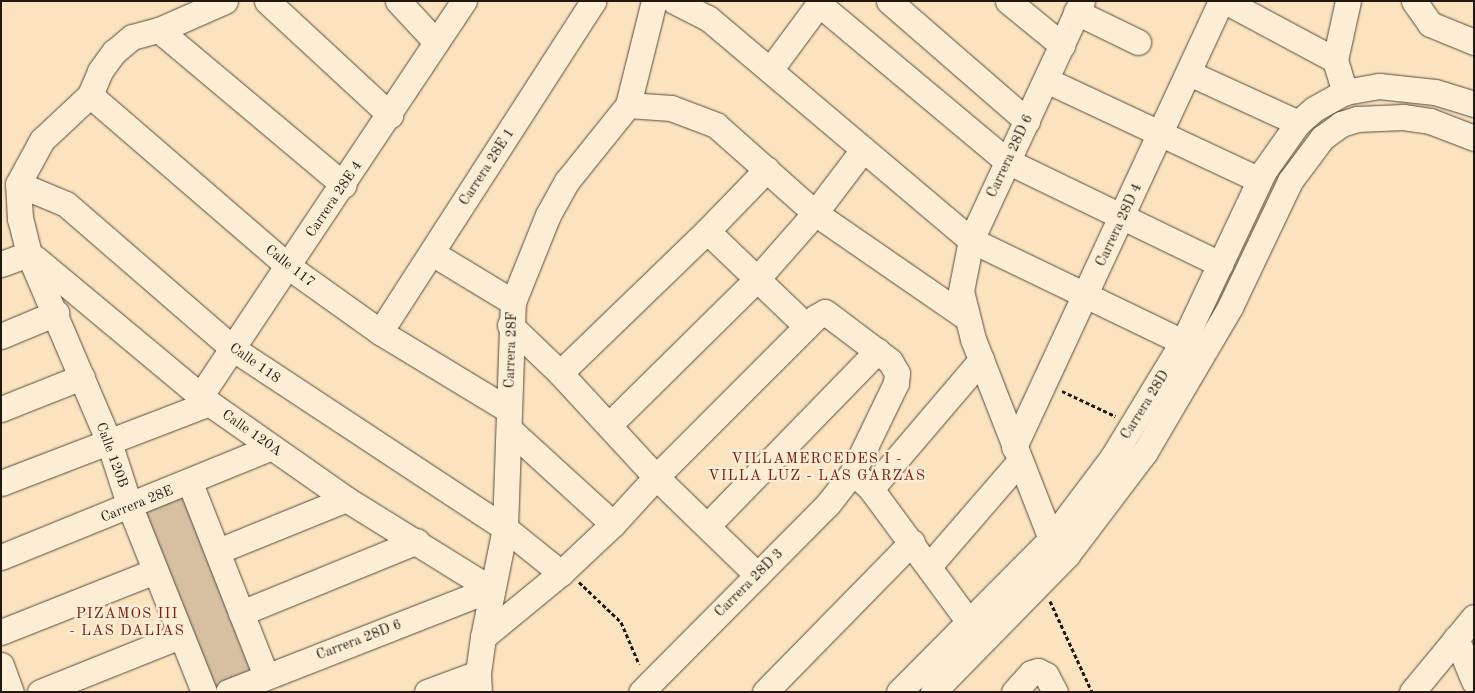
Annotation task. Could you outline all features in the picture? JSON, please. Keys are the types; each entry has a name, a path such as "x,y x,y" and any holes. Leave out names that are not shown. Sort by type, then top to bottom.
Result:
{"street":[{"path":"18,184 42,140 90,95 100,71 114,52 132,37 159,30 225,1"},
{"path":"266,1 390,115"},
{"path":"398,1 435,41"},
{"name":"Carrera 28E 4","path":"205,399 232,348 344,185 435,41 464,1"},
{"name":"Carrera 28E 1","path":"380,332 593,1"},
{"name":"Carrera 28F","path":"478,682 491,589 504,528 511,313 548,215 567,181 628,104 654,1"},
{"path":"674,1 708,18 862,151 971,240 1086,297 1183,342"},
{"path":"890,1 1027,121"},
{"path":"1008,1 1062,45"},
{"name":"Carrera 28D 4","path":"929,566 1017,454 1045,383 1162,134 1221,1"},
{"path":"1225,1 1335,60"},
{"path":"1346,92 1335,60 1348,1"},
{"path":"1414,1 1430,24 1474,42"},
{"path":"770,70 820,2 1007,162 1220,264"},
{"path":"1079,7 1138,42"},
{"name":"Carrera 28D 6","path":"1051,539 981,360 966,317 961,291 971,240 1079,7"},
{"path":"159,30 344,185"},
{"path":"1188,73 1298,123"},
{"path":"1046,80 1260,180"},
{"name":"Carrera 28D","path":"899,692 1051,539 1134,424 1183,342 1260,180 1281,143 1298,123 1314,110 1346,92 1379,86 1403,87 1474,104"},
{"name":"Calle 117","path":"90,95 289,267 509,420 613,524"},
{"path":"628,104 671,108 716,125 815,213 966,317"},
{"name":"Carrera 28D","path":"933,692 1041,582 1095,522 1170,415 1230,307 1277,205 1305,158 1322,138 1341,124 1357,119 1404,117 1430,121 1474,138"},
{"path":"609,425 756,279 815,213 862,151"},
{"path":"560,373 707,231 767,169"},
{"name":"Calle 120B","path":"18,184 20,219 29,254 56,313 109,442 130,507 204,692"},
{"name":"Calle 118","path":"18,184 66,204 232,348 504,528 561,573"},
{"path":"707,231 806,326"},
{"path":"432,253 511,313 560,373 656,477 708,525 757,575"},
{"path":"1,264 29,254"},
{"name":"Calle 120A","path":"29,254 205,399 346,499 417,541 491,589"},
{"path":"483,637 561,573 613,524 656,477 806,326 825,312 895,367 896,383 852,472 871,489 912,542 969,622"},
{"path":"1,336 56,313"},
{"path":"708,525 877,351"},
{"path":"871,489 981,360"},
{"path":"1,409 82,377"},
{"path":"1,483 109,442 205,399"},
{"name":"Carrera 28E","path":"1,557 190,483 272,447"},
{"name":"Carrera 28D 3","path":"648,689 828,504 852,472"},
{"path":"190,483 266,676"},
{"path":"218,552 346,499"},
{"path":"241,613 417,541"},
{"path":"766,692 912,542"},
{"path":"1,632 155,570"},
{"name":"Carrera 28D 6","path":"228,692 491,589"},
{"path":"1412,692 1474,617"},
{"path":"40,692 180,636"},
{"path":"1456,638 1474,681"},
{"path":"1,665 11,692"},
{"path":"1014,692 1031,673 1038,670 1046,675 1055,692"},
{"path":"427,692 478,682"}],"path":[{"path":"1045,383 1134,424"},
{"path":"561,573 577,581 621,622 648,689"},
{"path":"1041,582 1092,692"}],"shaded area":[{"path":"190,491 264,679 214,690 142,510"}],"district":[{"name":"VILLAMERCEDES I - VILLA LUZ - LAS GARZAS","path":"817,468"},
{"name":"PIZAMOS III - LAS DALIAS","path":"127,622"}]}
